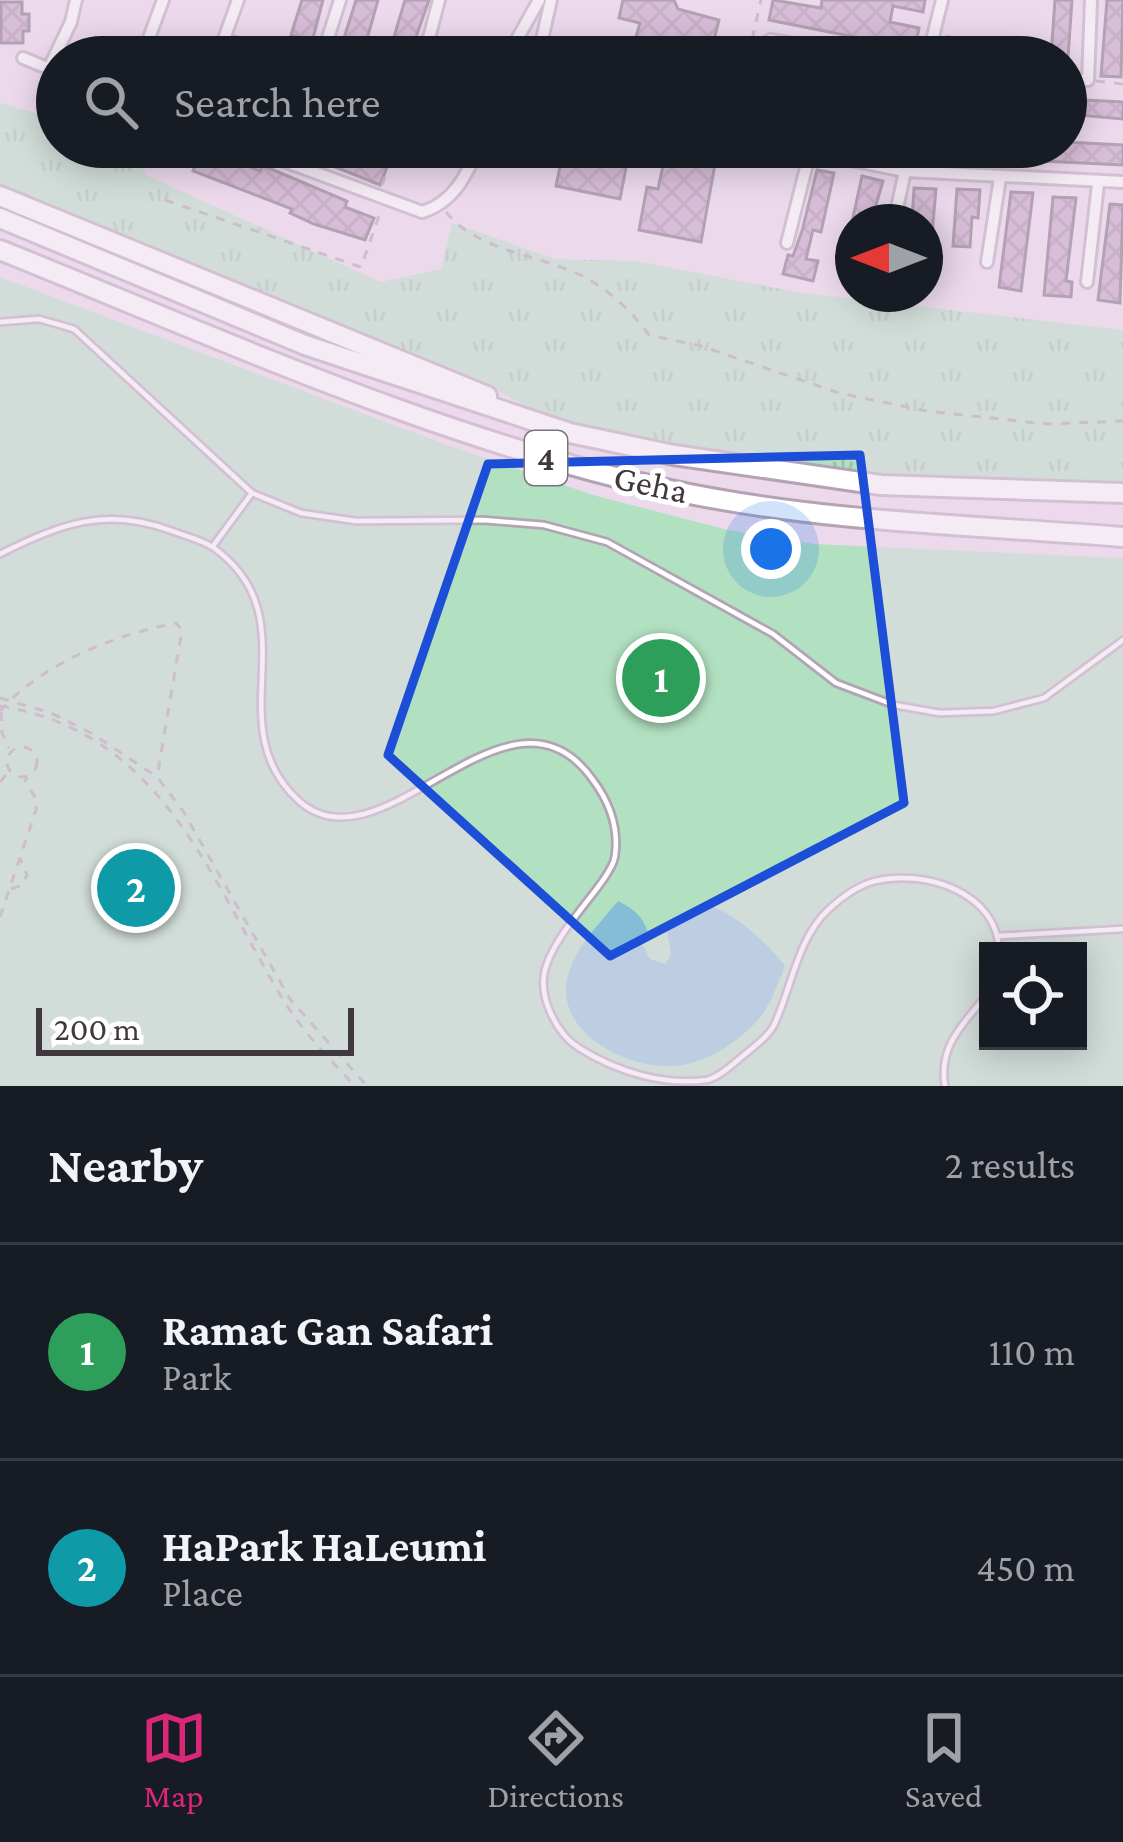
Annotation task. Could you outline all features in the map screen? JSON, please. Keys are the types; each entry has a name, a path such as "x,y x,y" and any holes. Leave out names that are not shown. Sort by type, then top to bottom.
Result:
{"highway":[{"path":"0,196 471,387 528,419"},
{"name":"Geha","path":"0,218 305,345 570,433 674,455 881,485 1123,493"},
{"name":"Geha","path":"0,250 299,370 567,465 672,490 884,523 1123,537"}],"street":[{"path":"66,36 76,0"},
{"path":"150,36 163,0"},
{"path":"225,36 238,0"},
{"path":"329,36 340,0"},
{"path":"430,36 439,0"},
{"path":"933,36 942,0"},
{"path":"1088,80 1091,0"},
{"path":"521,36 547,1"},
{"path":"541,36 547,1"},
{"path":"22,58 36,63"},
{"path":"303,168 422,212 441,206 469,168"},
{"path":"787,243 806,168"},
{"path":"890,168 1123,182"},
{"path":"898,204 905,171"},
{"path":"987,262 1000,178"},
{"path":"1087,282 1098,184"}],"lane":[{"path":"0,322 39,319 74,329 252,493 301,514 338,519 483,520 544,526 607,542 773,634 836,683 894,705 940,713 994,711 1044,698 1123,640"},
{"path":"212,547 252,493"},
{"path":"0,554 58,527 125,518 212,547 242,577 262,629 260,723 269,764 311,809 337,815 367,813 391,805 466,760 508,746 544,745 575,760 588,773 615,823 615,861 564,927 544,973 547,1006 566,1040 621,1075 688,1081 708,1080 724,1070 774,1026 789,976 825,912 869,882 928,880 961,892 986,911 998,942"},
{"path":"998,936 1123,929"},
{"path":"945,1086 944,1058 950,1038 979,1003"}],"path":[{"path":"753,36 761,0"},
{"path":"1088,80 1123,84"},
{"path":"164,200 361,267 390,168"},
{"path":"441,206 455,224 491,244 579,274 629,308 649,334 701,346 839,393 926,411 1047,424 1123,421"},
{"path":"1,708 35,680 78,656 124,636 176,623 182,630 153,785"},
{"path":"0,698 51,713 93,734 157,777 183,811 290,999 367,1086"},
{"path":"1,708 2,734 11,751 9,771"},
{"path":"1,708 75,732 121,758 153,785 191,840 286,1005 355,1086"},
{"path":"0,917 36,810 36,799 25,782 37,766 36,755 24,746 11,751"},
{"path":"9,771 27,777"},
{"path":"0,782 9,771"},
{"path":"10,889 22,885 27,875 20,858"}],"highlighted area":[{"path":"860,455 904,803 610,956 388,755 488,464"}],"green space":[{"path":"0,103 36,113 36,168 144,168 146,175 381,282 441,269 452,223 556,259 636,261 835,296 835,312 943,309 1123,330 1123,484 859,476 589,430 533,410 475,378 0,184"},
{"path":"0,277 442,443 593,495 728,530 814,544 1123,558 1123,1086 0,1086"}],"water":[{"path":"618,901 644,923 648,934 640,940 650,959 665,964 671,955 670,920 692,908 717,909 750,930 785,966 761,1016 722,1050 674,1066 633,1061 595,1041 570,1010 566,991 579,950"}],"building":[{"path":"302,0 323,0 314,36 291,35"},
{"path":"356,0 378,0 368,36 345,36"},
{"path":"405,0 429,0 416,36 394,36"},
{"path":"623,0 674,0 678,9 719,20 715,36 636,36 640,23 619,18"},
{"path":"773,0 821,8 822,0 925,0 923,12 893,6 890,22 919,28 917,36 850,36 769,20"},
{"path":"1055,0 1072,0 1069,36 1052,36"},
{"path":"1107,0 1123,0 1121,77 1101,76"},
{"path":"1,2 22,2 22,14 29,14 23,43 1,43"},
{"path":"1087,100 1123,102 1123,119 1087,116"},
{"path":"1087,143 1123,145 1123,165 1087,163"},
{"path":"269,168 347,201 345,207 374,218 365,240 314,224 290,213 292,209 193,171"},
{"path":"338,168 387,168 380,185"},
{"path":"560,168 626,168 620,199 556,186"},
{"path":"662,168 714,168 701,242 639,230 647,187 658,189"},
{"path":"817,170 834,173 821,232 813,230 806,259 818,261 813,281 783,274 802,231"},
{"path":"862,176 883,181 876,204 856,204"},
{"path":"914,188 936,189 935,204 913,204"},
{"path":"957,189 980,190 970,247 953,246"},
{"path":"1011,192 1033,193 1021,291 999,287"},
{"path":"1053,197 1076,198 1066,281 1072,282 1071,297 1044,295"},
{"path":"1110,204 1123,205 1120,303 1098,300"}],"place":[{"name":"Ramat Gan Safari","path":"661,678"},
{"name":"HaPark HaLeumi","path":"136,888"}]}
